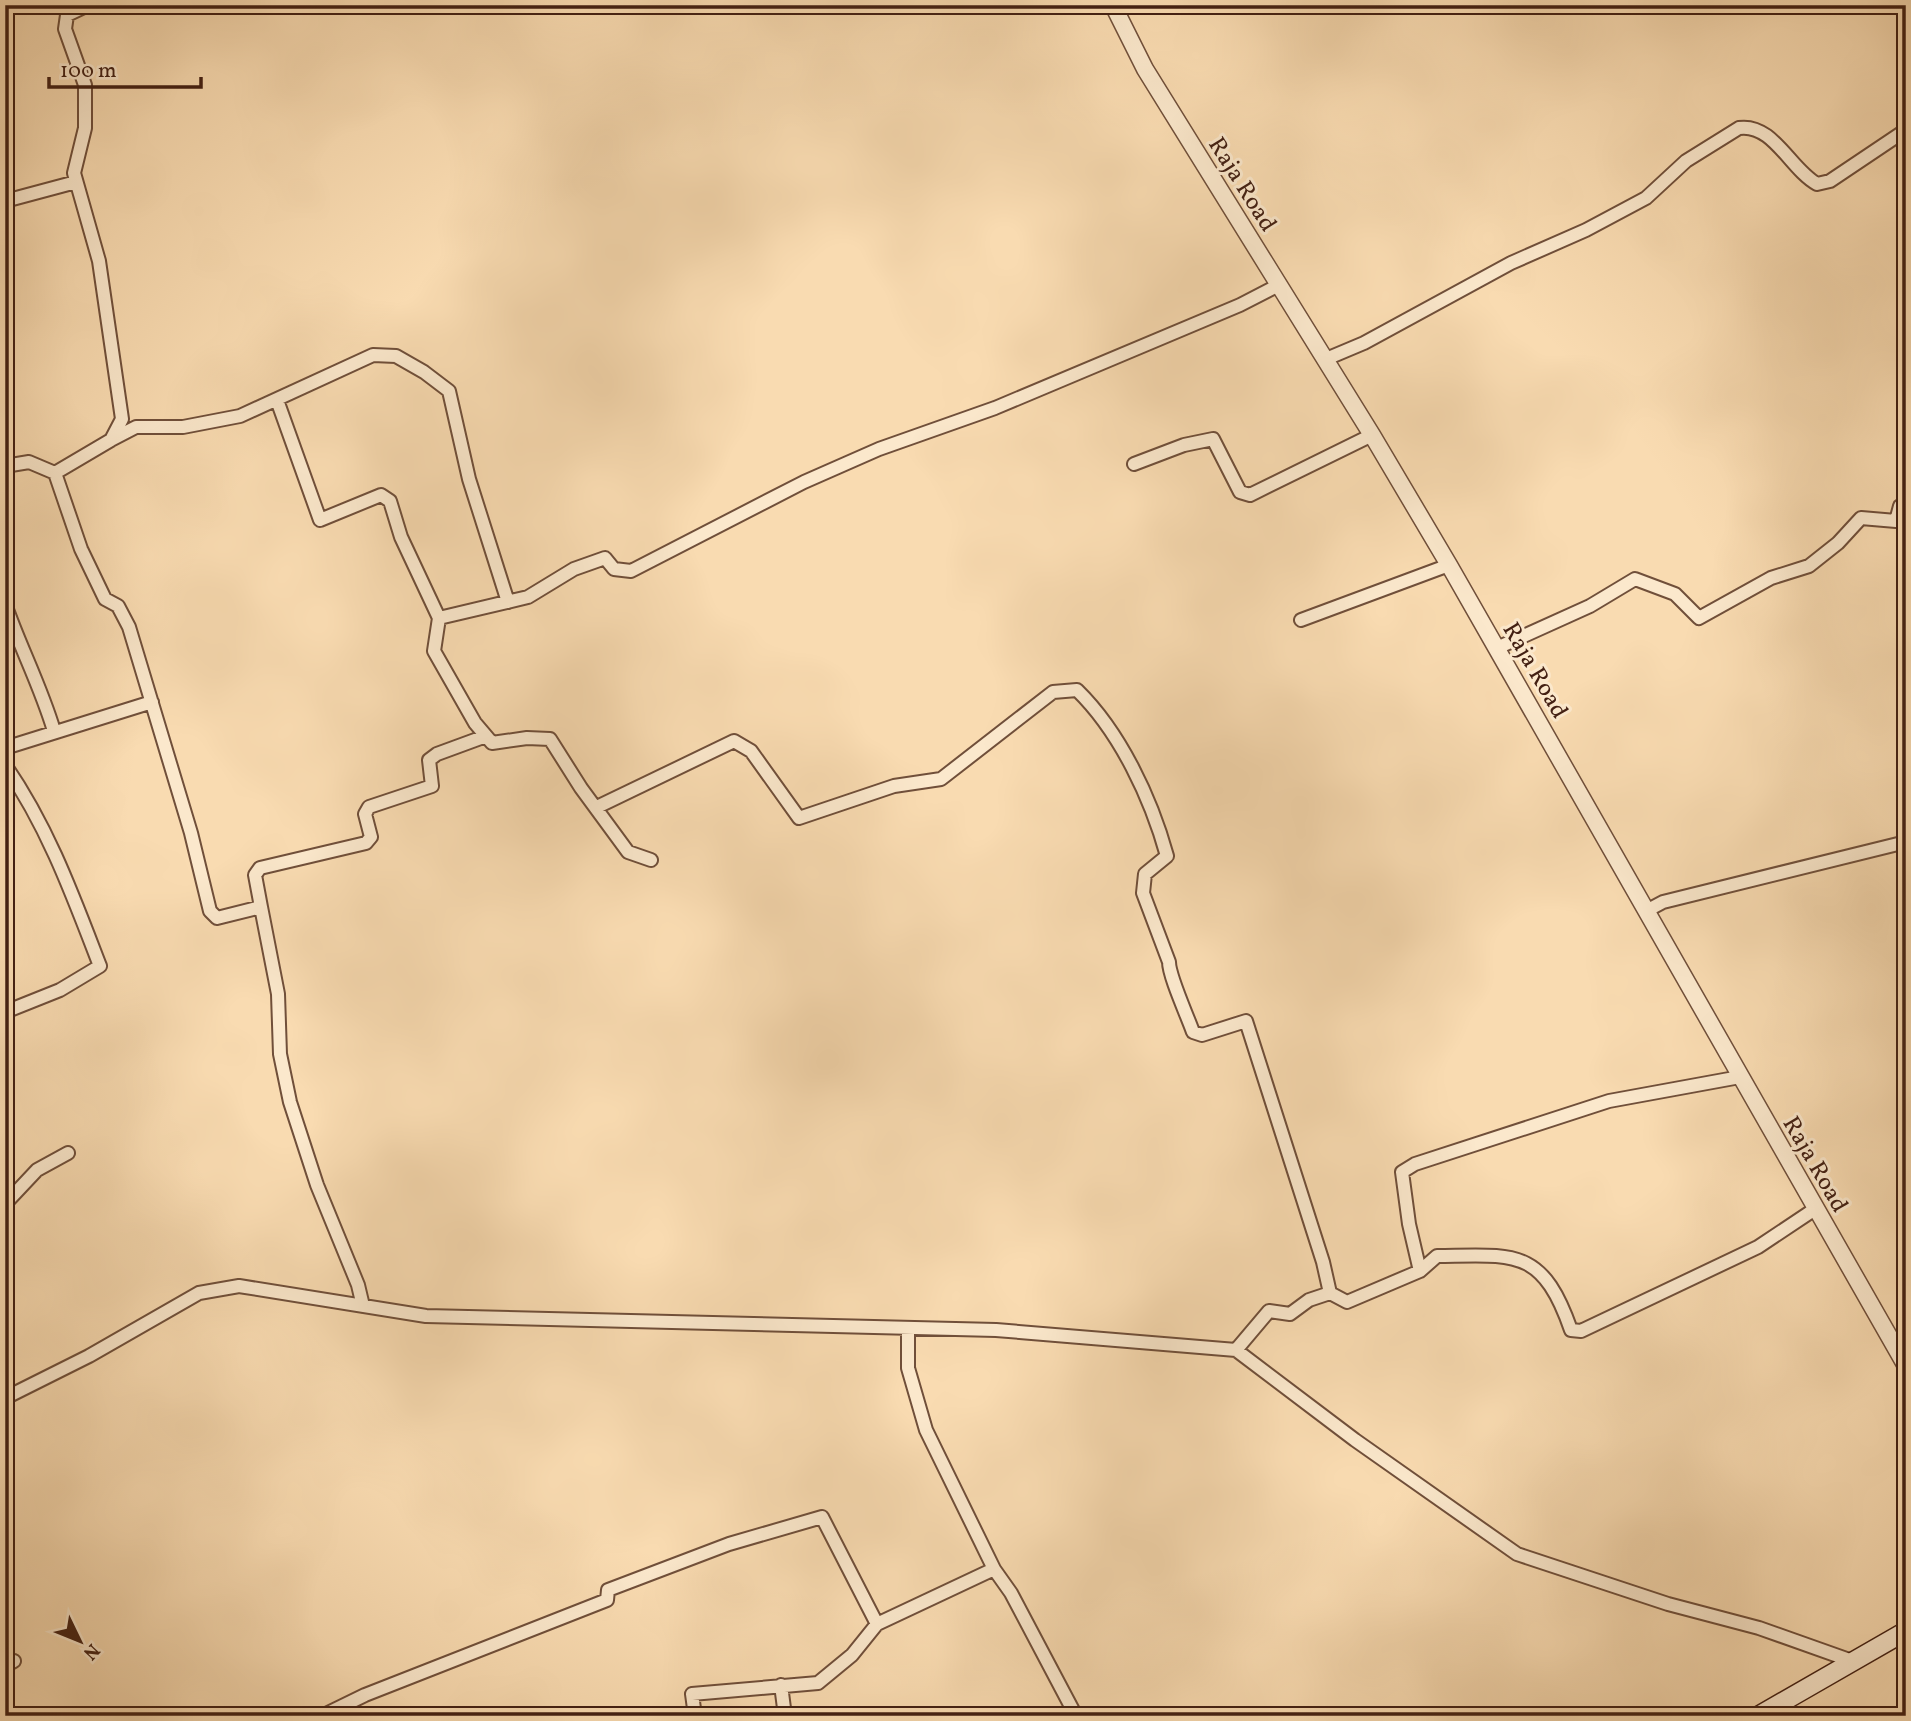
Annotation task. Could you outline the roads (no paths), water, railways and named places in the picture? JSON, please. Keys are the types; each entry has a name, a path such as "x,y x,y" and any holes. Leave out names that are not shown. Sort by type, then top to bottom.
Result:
{"main road":[{"path":"1758,1716 1906,1631"}],"street":[{"path":"88,5 67,15 65,29 85,85 85,128 74,173 99,261 122,419 111,440"},
{"name":"Raja Road","path":"1113,5 1145,69 1326,359 1449,565 1906,1366"},
{"path":"1326,359 1364,343 1511,263 1586,230 1646,198 1686,162 1739,128 1748,126 1762,131 1817,184 1829,181 1906,130"},
{"path":"5,201 76,182"},
{"path":"439,618 528,597 574,569 605,558 614,569 631,571 804,482 879,449 995,408 1240,305 1279,285"},
{"path":"55,473 136,426 183,427 240,416 373,355 396,356 449,391 469,479 508,602"},
{"path":"277,400 320,520 381,495 390,501 401,537 439,618 434,652 475,723 492,743 527,738 551,739 581,788 628,852 651,860"},
{"path":"1133,464 1184,445 1213,439 1240,492 1250,495 1372,435"},
{"path":"5,466 29,462 55,473 81,549 105,599 118,606 129,627 191,833 210,911 217,918 261,907"},
{"path":"1497,648 1590,606 1635,579 1675,594 1699,618 1771,578 1809,566 1838,543 1861,518 1896,521 1900,506 1906,503"},
{"path":"1301,620 1449,565"},
{"path":"5,604 20,646 42,691 54,731"},
{"path":"597,807 734,741 751,751 799,818 894,786 941,779 1053,692 1077,690 1098,710 1142,788 1161,834 1167,856 1145,874 1143,893 1169,962 1169,974 1177,986 1193,1032 1202,1035 1246,1021 1323,1262 1330,1293"},
{"path":"5,758 8,747 152,702"},
{"path":"363,1306 358,1285 317,1185 290,1102 279,1054 278,994 255,875 260,868 366,843 371,837 365,814 369,807 432,786 429,760 437,754 486,736"},
{"path":"5,765 29,800 54,847 100,966 60,990 5,1012"},
{"path":"1648,910 1663,902 1906,842"},
{"path":"1420,1271 1409,1224 1402,1172 1415,1164 1609,1101 1741,1077"},
{"path":"5,1204 37,1170 68,1153"},
{"path":"1236,1350 1269,1311 1290,1314 1309,1300 1330,1293 1347,1302 1420,1271 1437,1256 1510,1255 1539,1271 1560,1299 1571,1330 1581,1331 1758,1247 1815,1209"},
{"path":"5,1398 89,1356 199,1293 239,1286 426,1316 996,1330 1236,1350 1354,1440 1517,1554 1668,1604 1759,1628 1855,1662"},
{"path":"908,1329 908,1368 926,1430 994,1569 1011,1593 1076,1716"},
{"path":"322,1716 365,1695 607,1600 608,1590 729,1544 822,1517 877,1623"},
{"path":"695,1716 692,1694 818,1683 852,1656 877,1623 994,1569"},
{"path":"781,1685 785,1716"}]}
